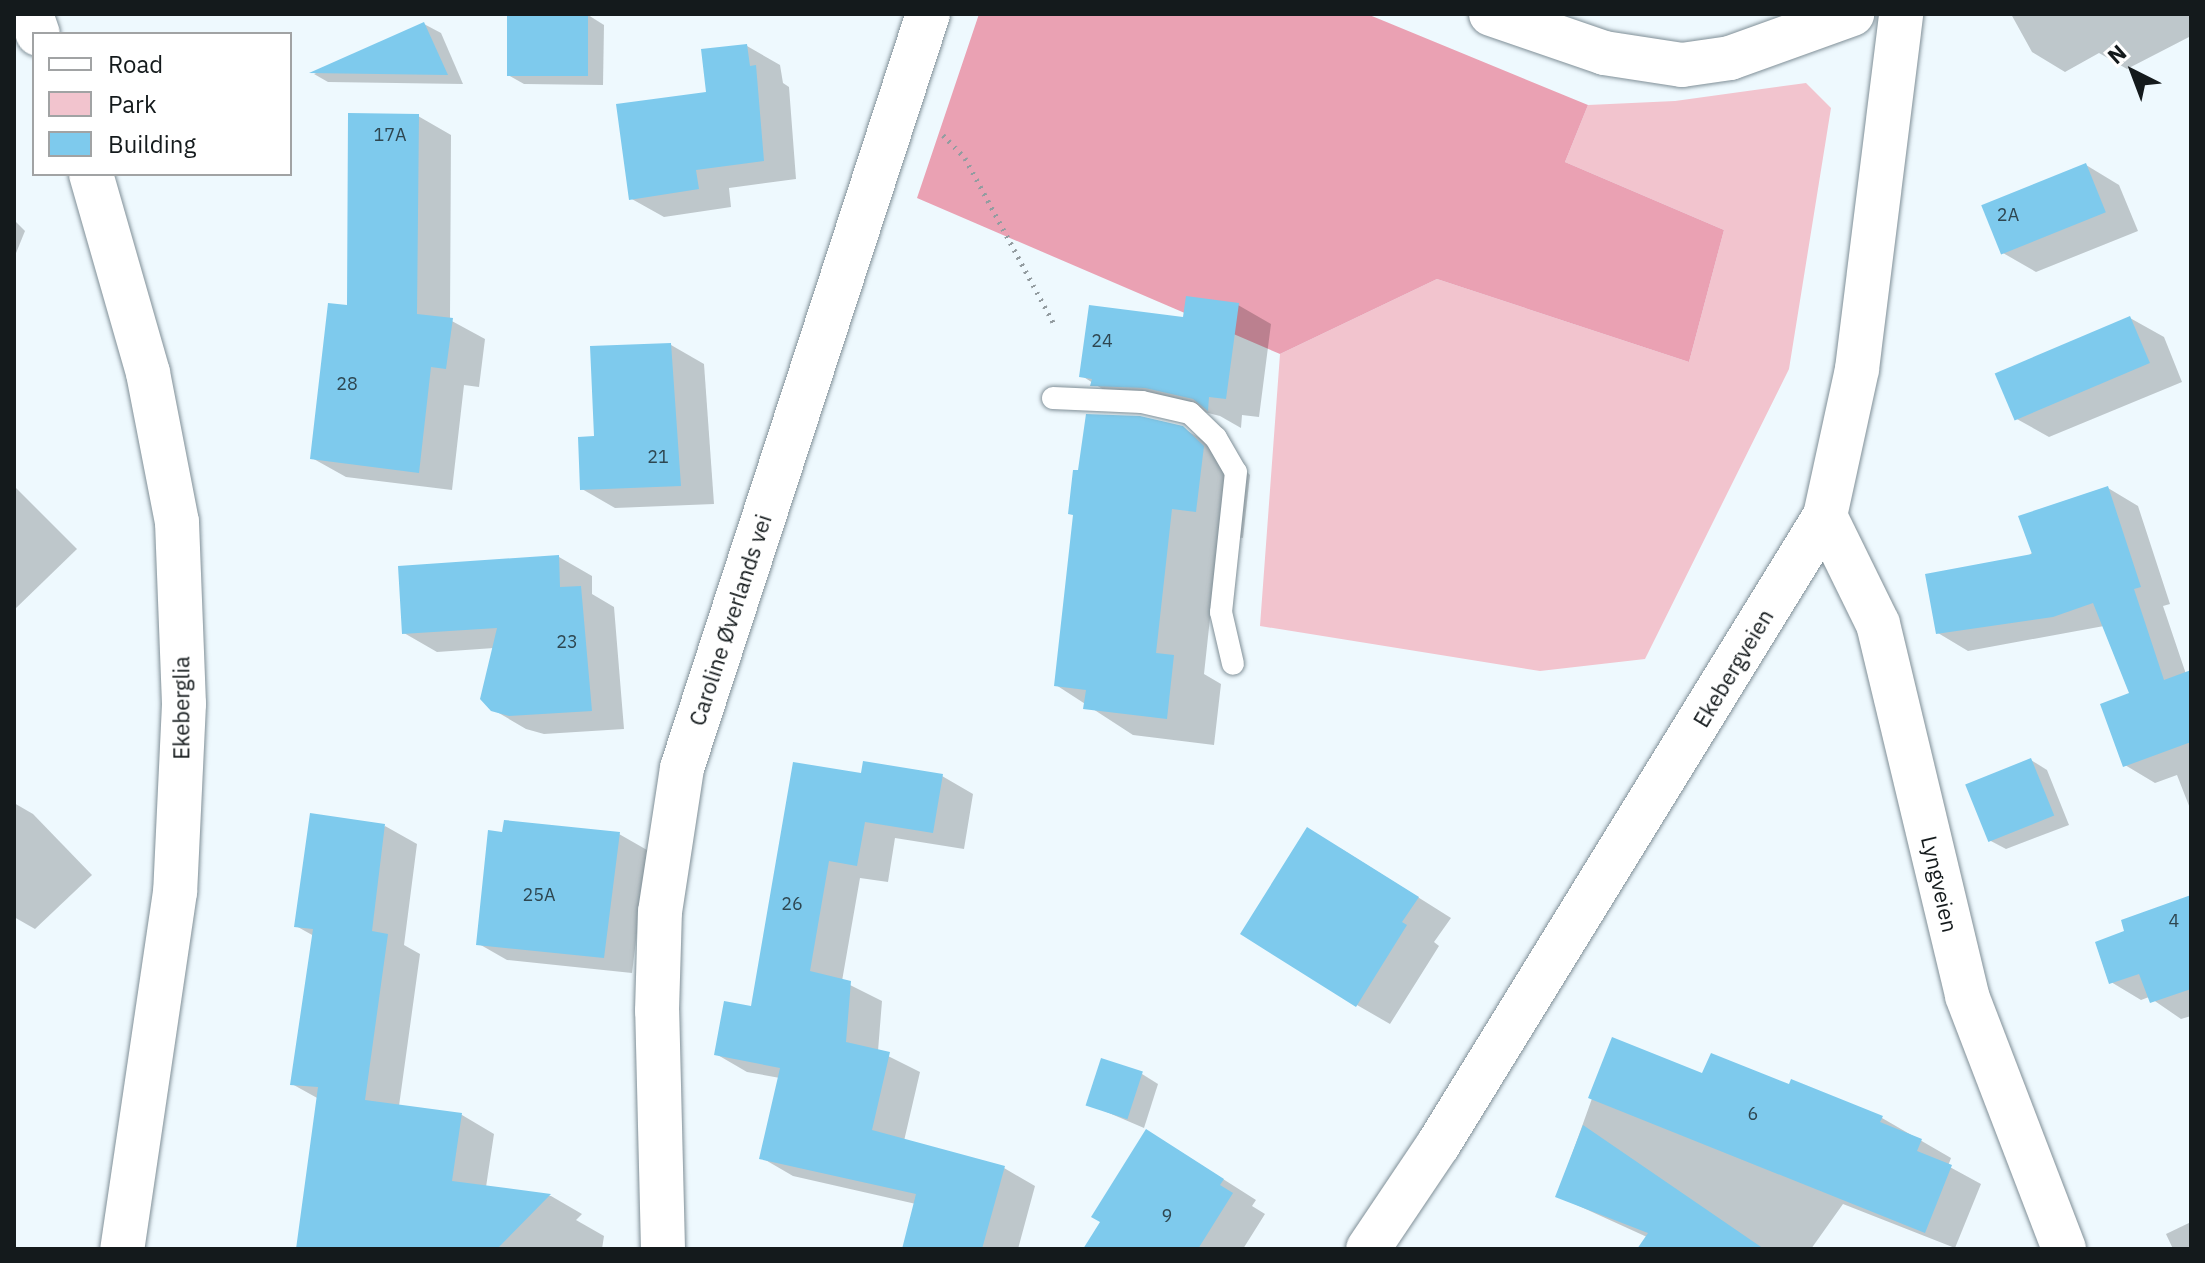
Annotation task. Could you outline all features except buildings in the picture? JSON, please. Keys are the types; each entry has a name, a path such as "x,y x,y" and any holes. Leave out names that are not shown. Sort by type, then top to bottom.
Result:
{"street":[{"name":"Caroline Øverlands vei","path":"663,1249 657,1011 660,912 682,768 928,14"},
{"path":"1491,14 1604,53 1682,65 1730,58 1852,14"},
{"name":"Ekebergveien","path":"1368,1249 1438,1145 1825,516 1857,369 1901,14"},
{"name":"Ekeberglia","path":"92,176 148,373 177,522 184,704 175,892 122,1249"},
{"name":"Lyngveien","path":"1825,516 1878,624 1967,996 2064,1249"}],"lane":[{"path":"1053,398 1166,407 1190,413 1216,438 1236,472 1221,612 1233,664"}],"path":[{"path":"902,95 965,158 1055,326"}],"green space":[{"path":"1806,83 1831,108 1789,369 1645,659 1540,671 1260,626 1280,354 1437,279 1689,362 1724,230 1565,162 1588,105 1675,101"}],"shaded area":[{"path":"979,14 1367,14 1588,105 1565,162 1724,230 1689,362 1437,279 1280,354 917,198"}]}
